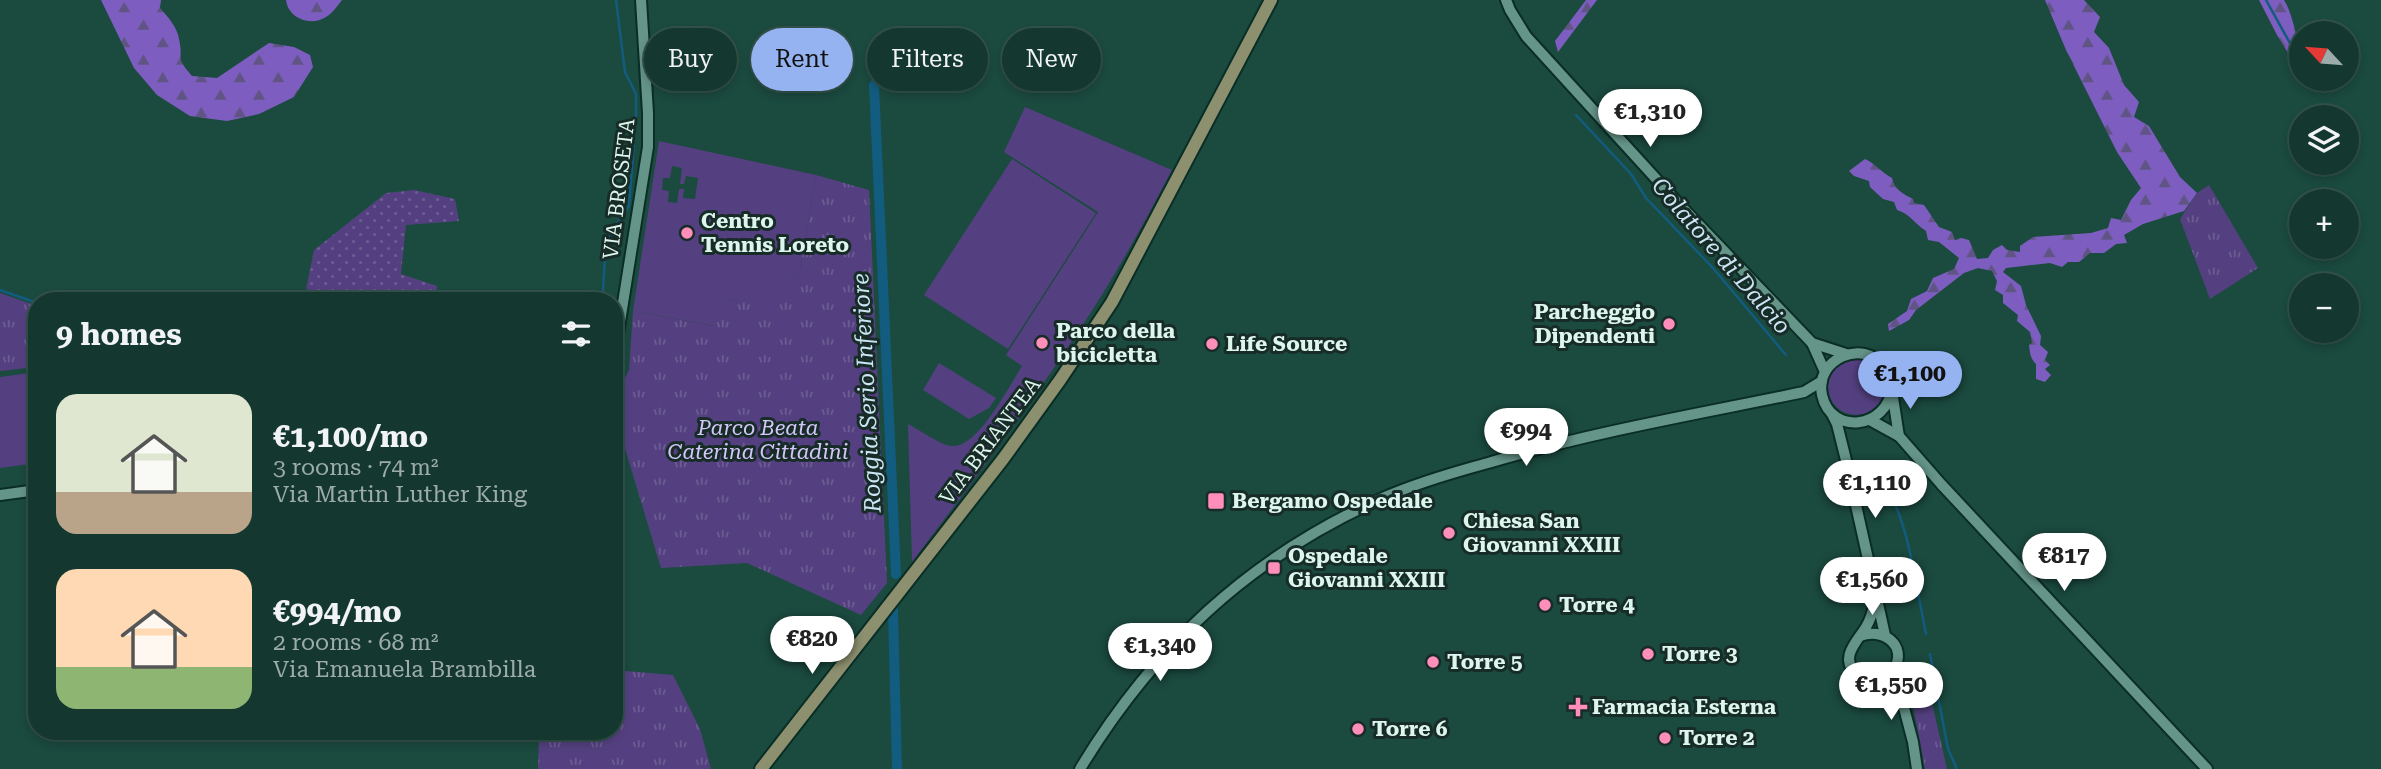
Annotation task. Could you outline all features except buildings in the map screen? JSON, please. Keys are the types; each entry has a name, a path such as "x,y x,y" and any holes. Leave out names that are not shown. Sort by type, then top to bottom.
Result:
{"main road":[{"name":"VIA BRIANTEA","path":"761,769 1010,450 1112,302 1271,0"}],"street":[{"name":"VIA BROSETA","path":"623,294 648,147 641,0"},
{"path":"1506,0 1526,36 1679,204 1812,343 1824,377"},
{"path":"1812,343 1846,354 1863,353 1877,359 1888,372 1899,436"},
{"path":"1846,354 1836,359 1824,377 1821,389 1837,424 1885,635"},
{"path":"1080,769 1130,694 1192,624 1267,562 1341,518 1379,500 1448,474 1545,446 1804,391 1824,377"},
{"path":"1804,391 1842,420 1856,423 1870,421 1880,414 1887,405 1892,388"},
{"path":"1870,421 1899,436 2207,769"},
{"path":"1843,452 1845,441 1856,423"},
{"path":"0,495 28,491"},
{"path":"1860,636 1873,612 1876,596"},
{"path":"1894,670 1881,680 1862,678 1853,671 1849,654 1854,640 1868,632 1885,635 1893,642 1897,651 1894,670 1913,742 1917,769"}],"green space":[{"path":"101,0 161,0 160,8 172,22 178,35 181,61 192,76 217,78 269,43 294,47 310,55 313,67 294,97 259,114 227,121 190,116 157,95 134,68"},
{"path":"286,0 342,0 328,16 307,21 291,12"},
{"path":"1586,0 1597,0 1558,52 1555,41"},
{"path":"2045,0 2084,0 2100,17 2094,32 2109,48 2124,85 2139,102 2134,117 2149,126 2180,177 2197,193 2184,211 2143,224 2124,235 2127,243 2116,244 2104,253 2090,253 2079,262 2068,262 2062,267 2050,263 2006,268 2003,272 2021,286 2026,305 2041,336 2040,345 2048,352 2045,360 2050,365 2045,369 2051,375 2045,382 2036,379 2036,364 2031,357 2029,345 2032,343 2030,332 2017,321 2018,315 2003,303 2003,295 1995,290 1997,281 1992,271 1978,268 1964,273 1916,310 1909,320 1889,331 1888,324 1907,311 1911,299 1927,291 1933,278 1954,269 1959,258 1939,242 1928,240 1926,231 1909,216 1897,210 1894,202 1883,199 1870,187 1869,181 1854,176 1849,171 1865,159 1872,163 1892,178 1897,188 1913,199 1914,203 1924,205 1939,227 1952,232 1955,240 1969,240 1977,259 1988,258 1993,250 2002,245 2007,250 2020,252 2020,246 2033,237 2091,233 2108,228 2111,218 2121,220 2131,200 2141,188 2117,152 2066,50"},
{"path":"2259,0 2284,0 2292,21 2289,21 2289,54"},
{"name":"Parco della bicicletta","path":"1025,107 1172,170 1127,252 1078,332 1018,420 912,562 908,424 952,446 962,444 982,427 1022,366 1006,355 1098,212 1004,152"},
{"name":"Centro Tennis Loreto","path":"659,141 816,175 800,269 773,303 730,299 714,326 633,311","holes":["672,166 682,168 680,184 684,184 686,176 698,178 695,199 683,198 684,189 679,189 677,203 668,202 669,191 662,190 663,178 670,178"]},
{"path":"1012,159 1096,213 1008,349 924,295"},
{"name":"Parco Beata Caterina Cittadini","path":"816,175 869,190 887,583 861,615 747,563 661,568 623,442 623,382 629,370 633,311 713,326 730,299 773,302 800,269"},
{"path":"2209,185 2258,268 2210,299 2180,219 2197,193"},
{"path":"414,190 455,199 459,221 406,225 401,274 437,286 436,292 317,292 306,289 314,250 386,193"},
{"path":"0,293 28,303 28,368 0,371"},
{"path":"1856,359 1867,361 1876,367 1882,376 1882,398 1876,407 1867,413 1856,415 1845,413 1836,407 1830,398 1828,387 1830,376 1836,367 1845,361"},
{"path":"939,363 996,398 989,408 969,419 923,390"},
{"path":"28,373 28,464 0,468 0,377"},
{"path":"623,671 673,675 700,729 711,769 538,769 539,740 623,740"},
{"path":"1925,672 1947,769 1925,769 1908,679"}],"waterway":[{"path":"603,292 606,240 629,206 636,116 636,94 625,72 616,0"},
{"path":"2266,0 2289,41"},
{"name":"Roggia Serio Inferiore","path":"874,91 896,574"},
{"name":"Colatore di Dalcio","path":"1576,115 1631,174 1646,198 1713,268 1786,355"},
{"path":"0,290 28,300"},
{"name":"Colatore di Dalcio","path":"1871,463 1884,482 1902,523 1926,634"},
{"name":"Roggia Serio Inferiore","path":"893,610 897,769"},
{"name":"Colatore di Dalcio","path":"1930,654 1948,749 1957,769"}],"place":[{"name":"Centro Tennis Loreto","path":"687,233"},
{"name":"Parcheggio Dipendenti","path":"1669,324"},
{"name":"Parco della bicicletta","path":"1042,343"},
{"name":"Life Source","path":"1212,344"},
{"name":"Bergamo Ospedale","path":"1216,501"},
{"name":"Chiesa San Giovanni XXIII","path":"1449,533"},
{"name":"Ospedale Giovanni XXIII","path":"1274,568"},
{"name":"Torre 4","path":"1545,605"},
{"name":"Torre 3","path":"1648,654"},
{"name":"Torre 5","path":"1433,662"},
{"name":"Farmacia Esterna","path":"1578,707"},
{"name":"Torre 6","path":"1358,729"},
{"name":"Torre 2","path":"1665,738"}]}
